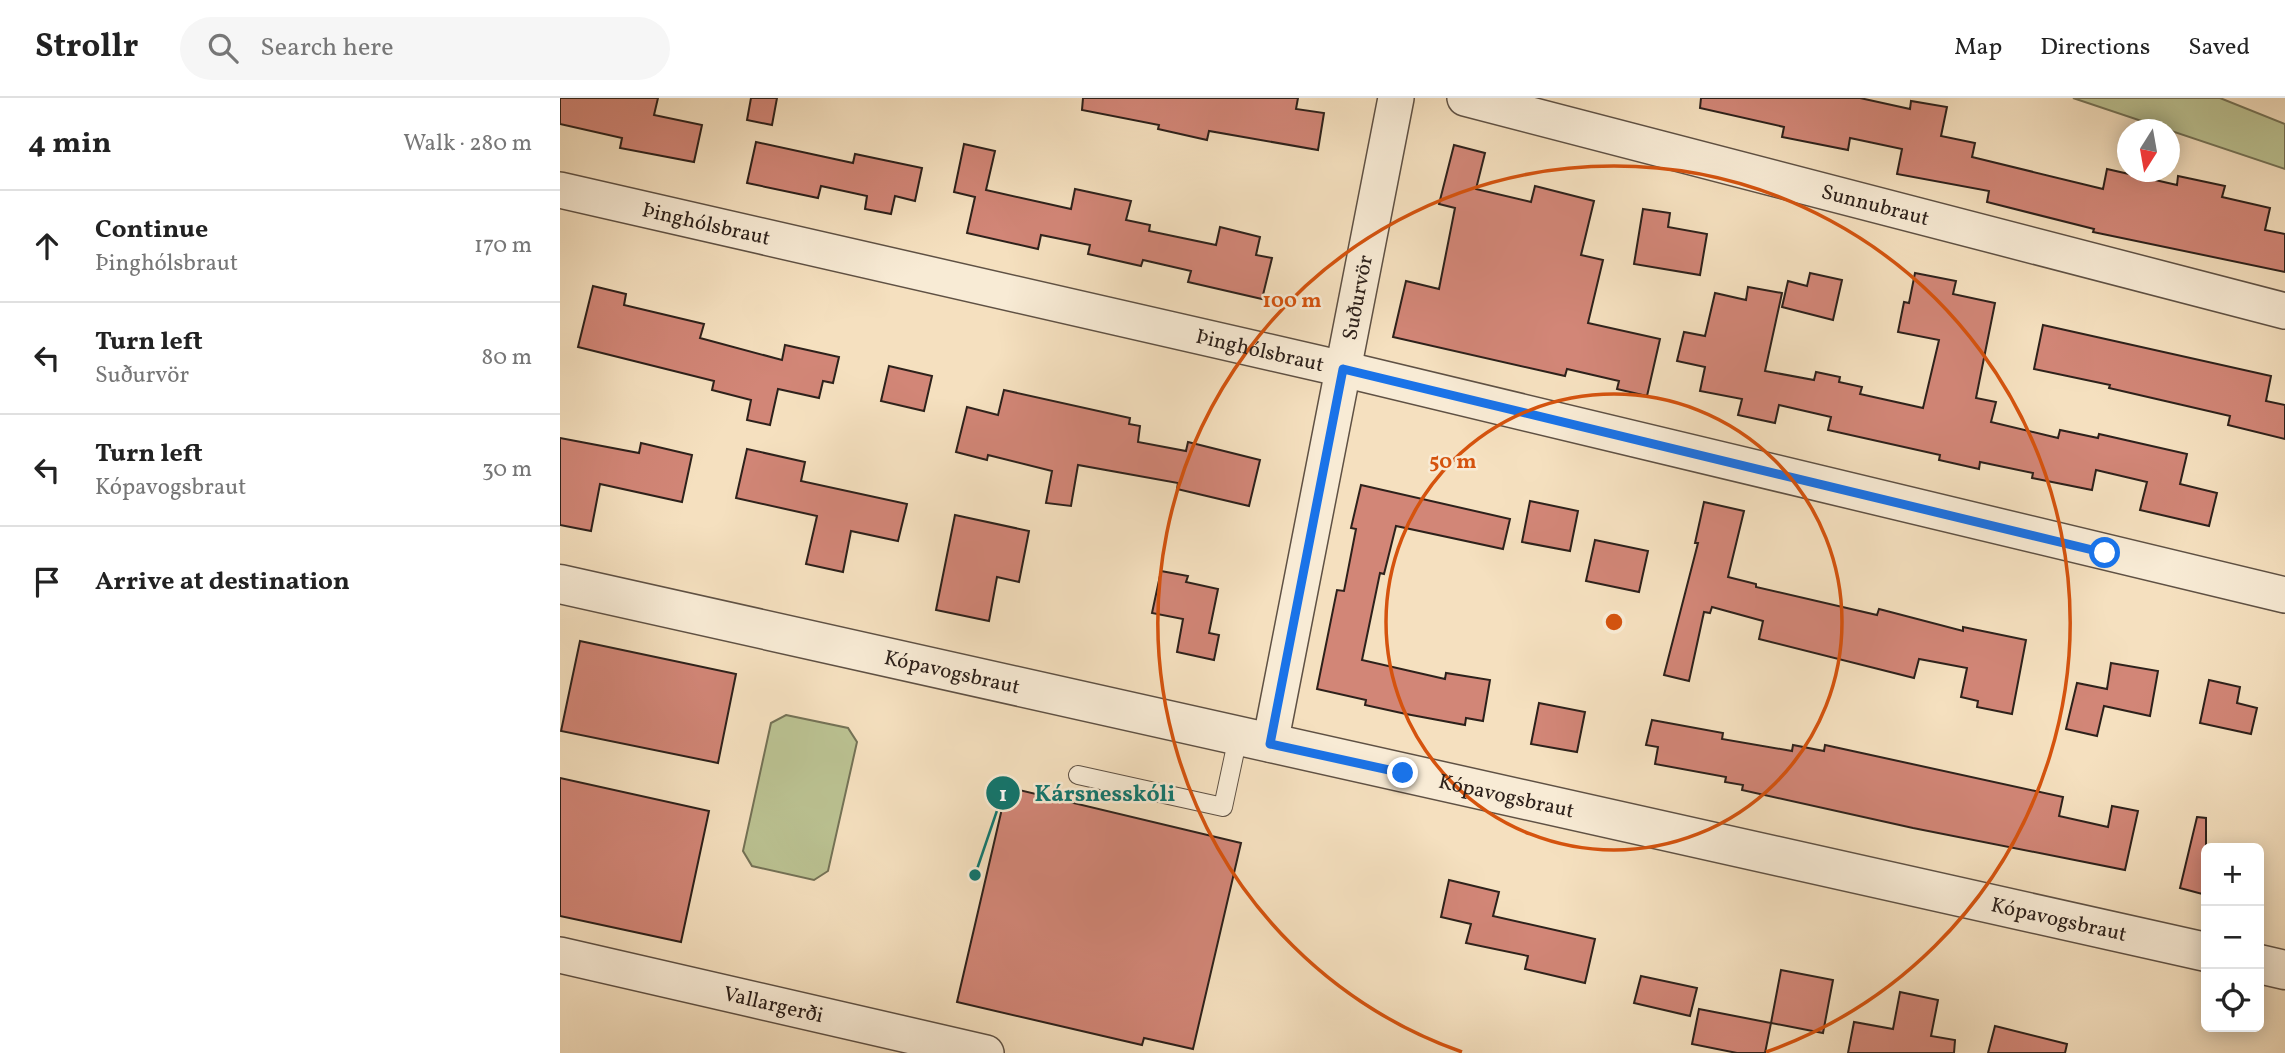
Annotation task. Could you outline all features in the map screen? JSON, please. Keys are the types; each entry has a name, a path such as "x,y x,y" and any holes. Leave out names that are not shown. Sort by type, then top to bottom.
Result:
{"street":[{"name":"Suðurvör","path":"1254,740 1343,369 1396,98"},
{"name":"Sunnubraut","path":"1465,98 2285,311"},
{"name":"Þinghólsbraut","path":"560,190 1343,369 2285,595"},
{"name":"Kópavogsbraut","path":"560,584 2201,952"},
{"name":"Vallargerði","path":"560,955 986,1053"},
{"path":"2264,965 2285,970"}],"lane":[{"path":"1078,775 1223,807 1254,740"}],"green space":[{"path":"2073,98 2220,98 2285,124 2285,169 2180,134 2180,119 2136,119"},
{"path":"786,715 848,728 857,742 828,871 814,880 752,866 743,851 771,723"}],"building":[{"path":"560,98 658,98 654,115 702,125 694,162 620,148 622,138 560,124"},
{"path":"751,98 777,98 772,125 747,120"},
{"path":"1083,98 1298,98 1296,109 1324,113 1318,150 1209,131 1207,140 1158,129 1159,125 1082,110"},
{"path":"1701,98 1860,98 1910,109 1911,101 1947,107 1941,136 1975,143 1972,157 2103,189 2107,169 2117,171 2117,182 2164,182 2177,185 2180,176 2225,186 2222,197 2270,208 2265,230 2285,234 2285,272 2093,232 2094,229 1987,202 1989,191 1897,174 1902,149 1850,138 1848,150 1782,137 1784,127 1700,108"},
{"path":"756,142 853,163 855,154 922,168 915,201 895,196 891,214 865,209 867,196 821,186 818,198 747,183"},
{"path":"964,144 995,151 986,190 1071,209 1075,189 1131,201 1126,220 1150,225 1149,231 1216,245 1220,227 1260,237 1256,255 1272,258 1262,299 1188,282 1191,271 1143,260 1141,266 1088,254 1090,245 1041,235 1038,249 967,233 975,197 954,192"},
{"path":"1454,145 1485,153 1476,189 1531,202 1535,186 1594,201 1581,255 1603,260 1588,323 1660,339 1647,396 1617,389 1619,381 1567,369 1565,376 1393,337 1406,281 1439,289 1455,208 1439,204"},
{"path":"1643,209 1670,213 1668,227 1707,234 1700,275 1634,264"},
{"path":"1810,273 1842,280 1833,320 1782,307 1788,281 1807,286"},
{"path":"1915,273 1956,281 1953,294 1995,303 1976,398 1996,402 1991,422 2058,438 2060,430 2098,438 2099,434 2187,454 2180,484 2217,493 2209,526 2140,510 2147,482 2096,470 2092,490 2032,478 2033,473 1980,462 1979,469 1939,460 1940,455 1828,430 1831,417 1779,405 1775,423 1738,415 1742,399 1700,391 1705,367 1677,361 1684,332 1705,336 1715,293 1746,300 1748,287 1782,293 1765,371 1814,380 1816,372 1840,377 1839,382 1862,387 1860,394 1923,408 1939,340 1898,332 1904,302 1909,303"},
{"path":"593,286 626,294 624,305 704,324 700,338 782,360 785,345 839,357 833,383 823,381 819,398 778,389 770,425 747,420 751,400 712,390 714,381 578,347"},
{"path":"2043,325 2271,376 2266,401 2285,405 2285,439 2228,425 2230,416 2109,388 2110,385 2034,369"},
{"path":"889,366 932,376 924,411 881,401"},
{"path":"1004,390 1130,418 1129,424 1140,426 1138,442 1186,451 1188,442 1260,460 1249,506 1177,489 1178,483 1078,465 1071,506 1046,503 1052,471 988,455 987,460 956,452 967,407 998,415"},
{"path":"560,438 639,453 641,443 692,455 682,502 600,484 591,531 560,525"},
{"path":"747,449 805,462 801,481 907,504 898,541 851,531 843,572 806,564 817,516 736,498"},
{"path":"1361,485 1510,519 1503,549 1396,526 1384,574 1380,573 1362,660 1445,679 1446,673 1490,680 1483,721 1466,718 1465,725 1406,714 1365,705 1366,700 1317,689 1337,590 1344,591 1356,529 1351,528"},
{"path":"1530,501 1578,511 1570,551 1522,542"},
{"path":"1704,502 1744,511 1728,577 1756,584 1756,587 1877,615 1879,609 1963,631 1963,627 2026,640 2012,714 1977,707 1978,701 1961,697 1967,668 1919,659 1914,678 1759,639 1763,621 1712,607 1710,613 1704,612 1689,681 1664,675 1698,543 1695,543"},
{"path":"955,515 1029,531 1019,582 997,577 989,621 936,610"},
{"path":"1595,540 1648,551 1639,592 1586,581"},
{"path":"1161,571 1188,576 1186,582 1218,589 1209,633 1219,635 1214,660 1177,652 1183,619 1152,613"},
{"path":"580,641 736,674 718,763 561,731"},
{"path":"2111,663 2158,671 2150,716 2104,706 2097,736 2066,729 2077,683 2107,689"},
{"path":"2209,680 2240,687 2237,703 2257,708 2251,734 2200,723"},
{"path":"1539,703 1585,712 1577,752 1531,744"},
{"path":"1652,720 1723,733 1722,739 1792,751 1793,745 1824,751 1825,745 2063,797 2059,816 2108,827 2112,806 2138,811 2125,870 1913,828 1742,790 1743,785 1725,782 1726,777 1655,764 1658,747 1646,745"},
{"path":"560,778 709,811 681,942 560,916"},
{"path":"1007,787 1241,843 1193,1049 1144,1038 1142,1045 957,1002"},
{"path":"2197,817 2206,818 2206,843 2201,843 2201,894 2180,888"},
{"path":"1449,880 1499,892 1493,916 1595,939 1585,983 1525,969 1528,956 1466,943 1471,924 1441,917"},
{"path":"1781,970 1833,980 1823,1033 1771,1023"},
{"path":"1641,976 1697,988 1690,1016 1634,1003"},
{"path":"1900,992 1938,1000 1931,1036 1955,1040 1954,1053 1848,1053 1854,1022 1893,1029"},
{"path":"1699,1009 1771,1023 1765,1053 1737,1053 1692,1044"},
{"path":"1995,1026 2067,1044 2065,1053 1988,1053"}],"place":[{"name":"Kársnesskóli","path":"975,875"}],"route":[{"path":"1403,773 1270,744 1343,369 2105,553"}]}
